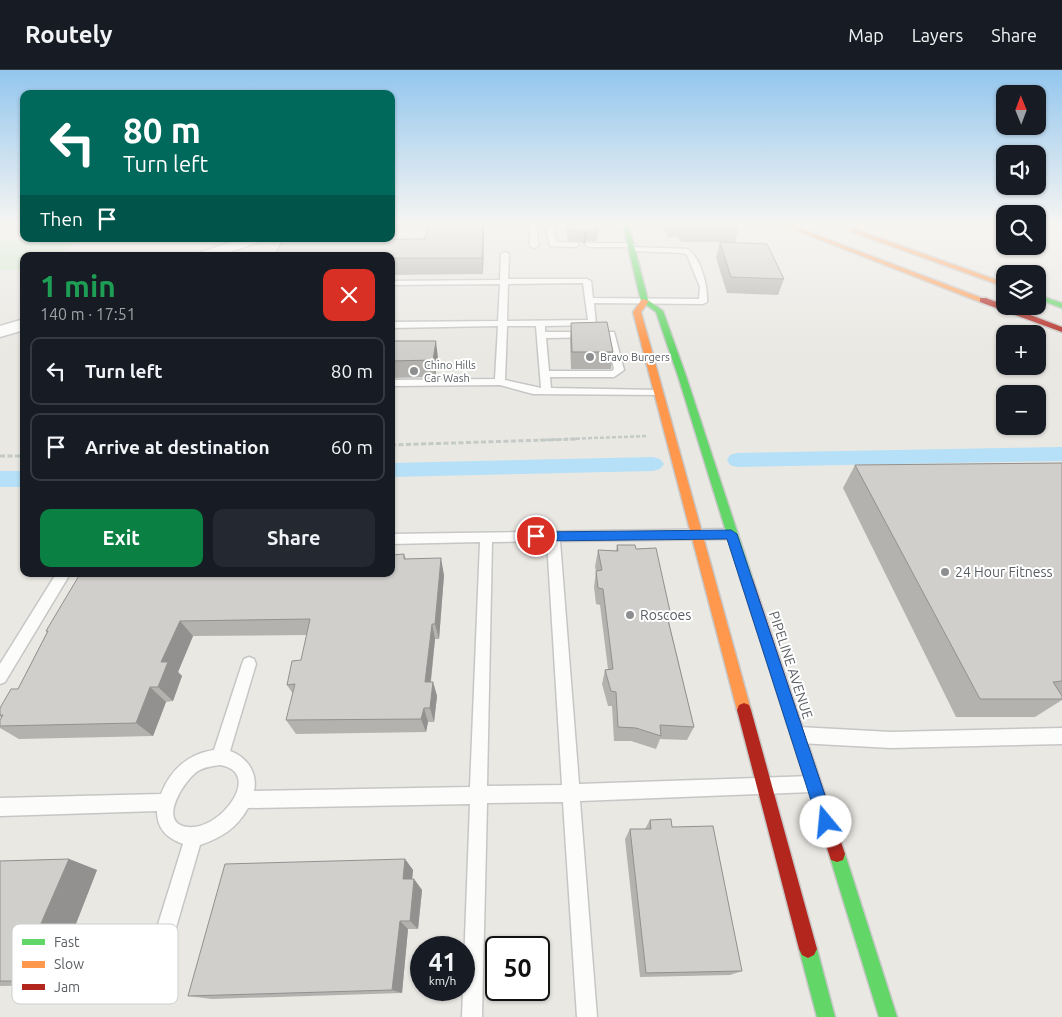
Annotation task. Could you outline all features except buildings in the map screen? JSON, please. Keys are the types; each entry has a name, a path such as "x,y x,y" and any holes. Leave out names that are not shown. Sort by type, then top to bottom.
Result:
{"main road":[{"name":"PIPELINE AVENUE","path":"637,266 645,300 659,311 815,784 888,1017"},
{"path":"894,266 1062,330"},
{"path":"951,266 996,283"},
{"name":"PIPELINE AVENUE","path":"645,300 637,312 826,1017"},
{"path":"1046,300 1062,306"}],"street":[{"path":"0,332 20,325"}],"lane":[{"path":"500,382 505,266"},
{"path":"590,300 703,302 704,287 695,266"},
{"path":"395,283 587,281 593,323 395,325"},
{"path":"540,323 546,391"},
{"path":"541,335 611,334 619,370 614,374 545,374"},
{"path":"395,383 500,382 533,392 658,393"},
{"path":"395,539 731,534"},
{"path":"553,536 587,1017"},
{"path":"472,1017 486,538"},
{"path":"0,676 61,577"},
{"path":"220,757 249,664"},
{"path":"799,735 891,740 1062,736"},
{"path":"220,757 234,760 244,769 247,783 244,800 234,816 219,829 202,836 185,836 173,830 166,818 166,802 171,788 181,775 193,765 206,759 220,757"},
{"path":"244,800 572,793 764,784 815,784"},
{"path":"0,807 166,802"},
{"path":"168,924 194,836"}],"path":[{"path":"395,445 672,440"},
{"path":"0,456 20,456"}],"green space":[{"path":"0,266 20,266 20,270 0,270"}],"waterway":[{"path":"737,460 1062,454"},
{"path":"395,470 653,464"},
{"path":"0,479 20,479"}],"traffic: fast":[{"path":"636,266 645,301 659,311 682,376 747,580"},
{"path":"1046,300 1062,306"},
{"path":"837,854 888,1017"},
{"path":"808,949 826,1017"}],"traffic: slow":[{"path":"894,266 983,300"},
{"path":"952,266 996,282"},
{"path":"645,301 637,312 744,710"}],"traffic: jam":[{"path":"983,300 1062,330"},
{"path":"747,580 837,854"},
{"path":"744,710 808,949"}],"place":[{"name":"Bravo Burgers","path":"590,357"},
{"name":"Chino Hills Car Wash","path":"414,371"},
{"name":"24 Hour Fitness","path":"945,572"},
{"name":"Roscoes","path":"630,615"}],"route":[{"path":"536,536 731,534 799,735 826,822"}]}
